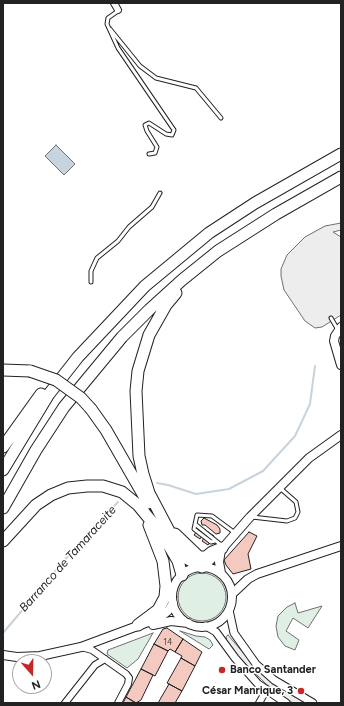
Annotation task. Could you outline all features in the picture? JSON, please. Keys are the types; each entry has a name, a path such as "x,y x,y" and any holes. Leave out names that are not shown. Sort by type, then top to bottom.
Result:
{"highway":[{"path":"3,446 98,324 145,286 168,265 222,224 255,203 341,154"},
{"path":"3,508 36,450 64,407 122,336 182,280 218,251 271,217 341,177"},
{"path":"182,576 178,561 150,492 139,456 136,398 138,371 149,335 166,305 177,292 206,267 218,251"},
{"path":"3,470 49,394 78,357 145,286"},
{"path":"3,370 30,371 56,380 81,398 106,430 164,529 186,558 202,567"},
{"path":"3,541 36,505 51,495 68,488 103,486 122,492 199,557 206,557 221,546"},
{"path":"138,505 160,551 163,561 166,586 165,597 158,610 138,625"}],"main road":[{"path":"339,329 334,341 341,365"},
{"path":"189,624 179,615 173,602 173,590 182,576 202,567 317,450 341,435"},
{"path":"113,635 171,621 206,626 220,620 229,610 232,594 228,582 221,573 219,562 221,546"},
{"path":"232,594 248,579 257,574 341,546"},
{"path":"202,567 221,573"},
{"path":"7,656 40,656 81,647 165,615 173,602"}],"street":[{"path":"114,3 118,10"},
{"path":"229,610 234,633 256,664 274,680 313,703"},
{"path":"206,626 216,632 235,658 266,691 286,703"},
{"path":"81,647 92,650 126,674 129,678 118,703"},
{"path":"65,703 95,665 105,659"},
{"path":"259,703 266,691"}],"lane":[{"path":"118,10 108,18 107,24 118,48 174,130 172,135 166,134 149,123 145,125 157,147 155,153 149,154"},
{"path":"107,24 140,66 156,78 196,88 221,118"},
{"path":"91,282 91,270 97,258 118,241 128,226 152,207 160,193"},
{"path":"331,318 339,329"},
{"path":"250,517 287,521 295,518 298,512 296,502 280,488"},
{"path":"221,546 211,542 194,529 197,515 207,515 217,520 235,533"}],"green space":[{"path":"197,573 207,573 216,577 222,583 225,588 225,606 216,617 207,621 197,621 188,617 182,611 178,602 178,592 182,583 188,577"},
{"path":"295,603 298,613 322,606 308,628 293,618 286,631 299,640 295,650 285,646 278,637 276,626 278,616 287,607"},
{"path":"180,631 205,637 210,640 213,645 209,649"},
{"path":"153,633 138,659 127,668 107,654 108,650"}],"shaded area":[{"path":"56,145 75,164 64,175 45,156"},
{"path":"341,223 341,230 333,232 341,237 341,315 322,327 315,328 305,321 284,290 281,269 287,255 305,237 325,226"},
{"path":"228,635 256,668 274,683 305,703 293,703 266,684 236,654 227,642 226,637"}],"building":[{"path":"204,518 217,525 220,529 220,533 216,534 205,525 202,525 201,521"},
{"path":"200,527 206,530 200,539 194,535"},
{"path":"208,532 214,536 208,545 202,541"},
{"path":"249,532 257,536 248,554 251,569 233,574 224,560"},
{"path":"167,628 183,639 175,652 170,649 168,651 154,644 163,629"},
{"path":"183,639 202,652 195,666 181,658 182,656 175,652"},
{"path":"154,644 168,651 155,676 141,669"},
{"path":"181,658 195,666 182,691 167,683"},
{"path":"141,669 153,675 141,700 136,703 126,697"},
{"path":"169,684 182,691 175,703 158,703"},
{"path":"126,697 136,703 123,703"}],"waterway":[{"path":"157,483 196,494 229,489 263,471 295,436 310,404 315,366"},
{"name":"Barranco de Tamaraceite","path":"3,633 74,549 118,502"}],"place":[{"name":"Banco Santander","path":"222,670"},
{"name":"César Manrique, 3","path":"301,691"}]}
